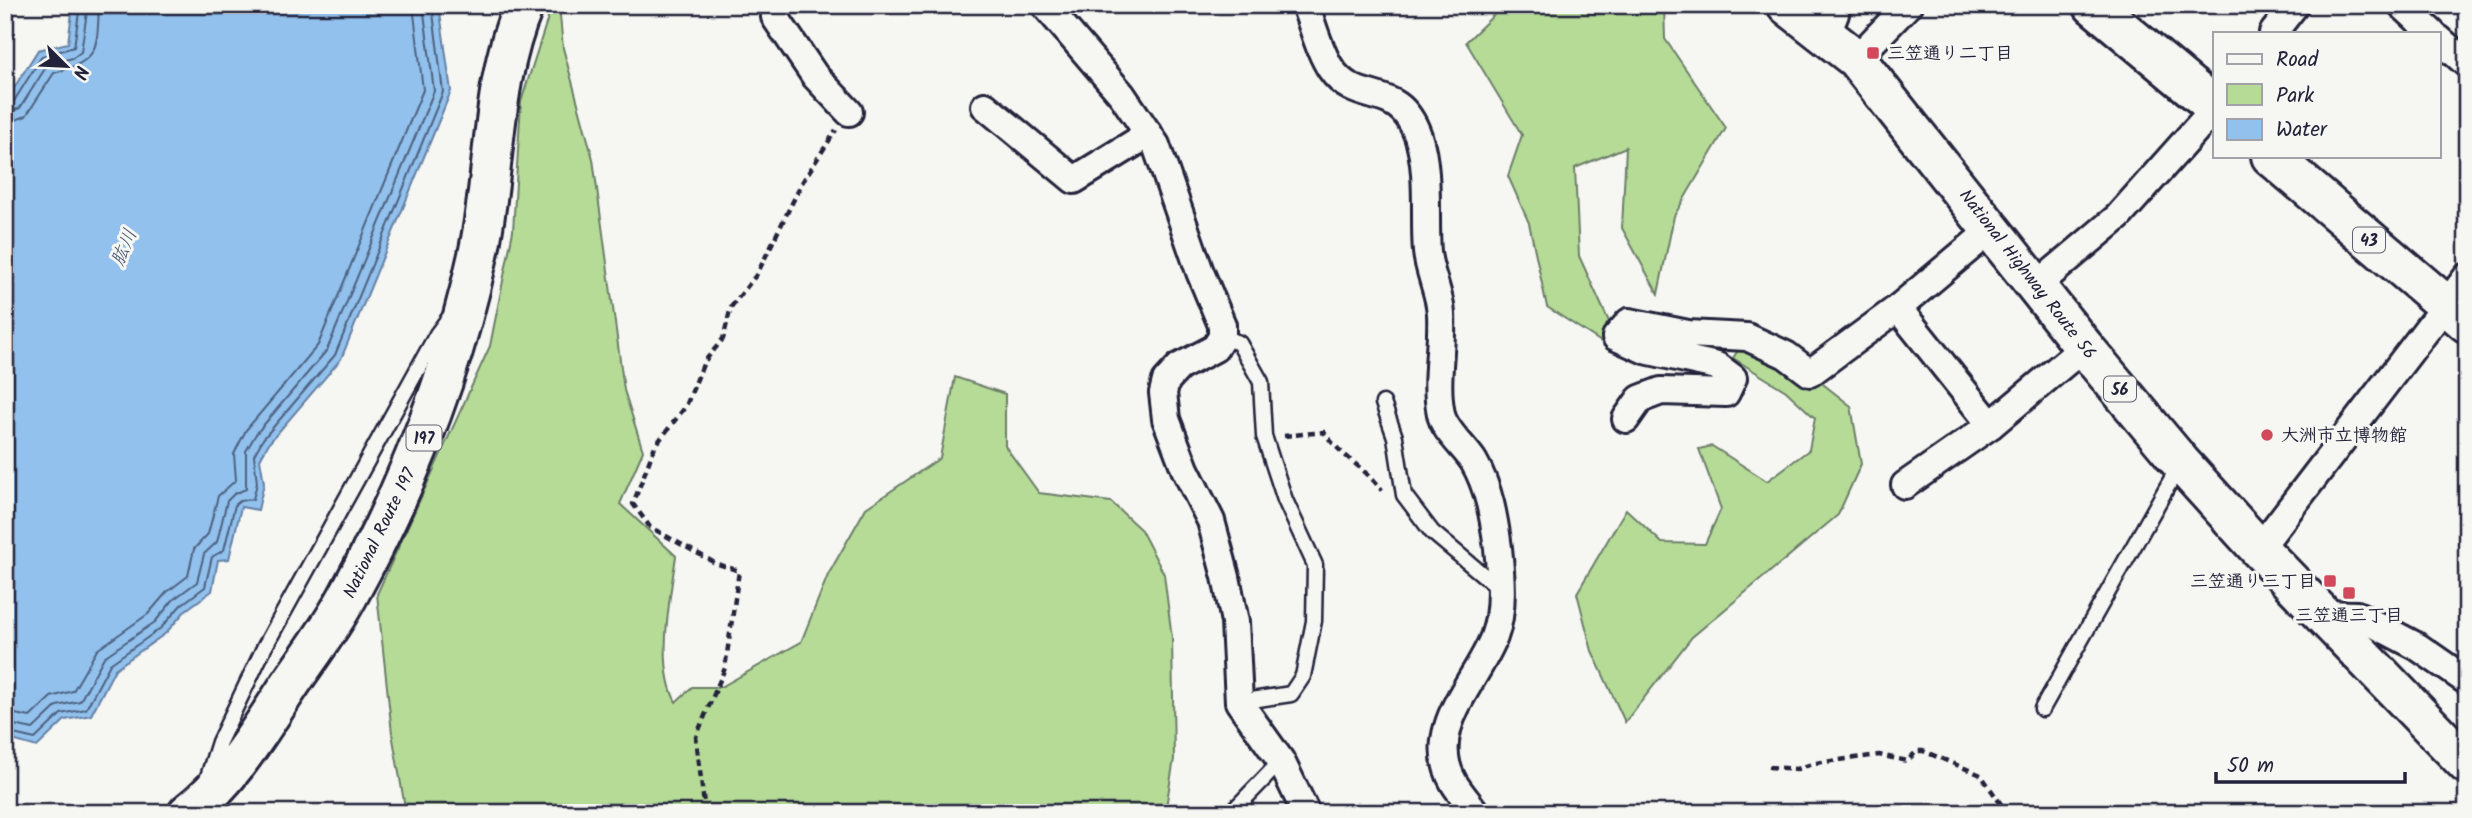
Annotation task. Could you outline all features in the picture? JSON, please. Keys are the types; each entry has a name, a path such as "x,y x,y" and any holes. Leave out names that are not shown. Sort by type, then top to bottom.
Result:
{"main road":[{"name":"National Route 197","path":"196,806 229,774 347,598 417,457 452,360 479,253 497,109 516,23 524,5"},
{"name":"National Highway Route 56","path":"1787,5 1830,20 1856,58 2036,286 2181,463 2259,549 2467,764"},
{"path":"2093,5 2213,106"},
{"name":"43","path":"2274,158 2460,302"}],"street":[{"path":"774,5 775,17 815,76 849,112"},
{"path":"1045,5 1122,95 1156,145 1200,272 1222,325 1222,337 1215,348 1179,367 1166,381 1163,393 1166,419 1185,469 1211,521 1226,577 1235,622 1238,702 1280,761 1306,813"},
{"path":"1305,5 1331,69 1352,89 1389,97 1406,113 1419,138 1427,215 1427,253 1441,313 1438,377 1441,417 1474,462 1491,502 1500,589 1494,636 1450,718 1445,750 1452,781 1476,813"},
{"path":"1856,58 1908,5"},
{"path":"2274,32 2295,5"},
{"path":"2402,5 2431,32"},
{"path":"2440,40 2467,64"},
{"path":"985,106 1074,180 1149,134"},
{"path":"2036,286 2118,217 2213,110"},
{"path":"1626,419 1640,399 1661,391 1726,393 1733,378 1717,366 1645,350 1616,337 1629,322 1688,334 1747,337 1786,355 1810,373 1898,308 1992,229"},
{"path":"2259,549 2460,302"},
{"path":"1898,308 1991,425"},
{"path":"1905,485 1991,425 2084,346"},
{"path":"2323,614 2357,615 2418,647 2467,681"}],"lane":[{"path":"1222,337 1239,344 1261,382 1264,436 1285,500 1315,565 1314,621 1303,676 1292,694 1238,702"},
{"path":"1383,403 1395,437 1404,495 1432,532 1500,589"},
{"path":"2042,709 2181,463"},
{"path":"1231,813 1280,761"}],"path":[{"path":"705,813 695,737 725,667 734,621 739,571 715,563 650,527 633,504 655,446 686,406 705,362 723,339 731,307 757,274 803,181 849,112"},
{"path":"1264,436 1324,432 1339,453 1366,470 1390,502 1406,512 1417,512"},
{"path":"1769,767 1797,769 1815,763 1879,755 1907,761 1917,751 1923,751 1981,775 2007,813"}],"green space":[{"path":"552,5 559,5 563,48 593,159 624,390 643,451 620,504 676,556 668,611 666,651 670,687 676,702 692,687 721,687 801,642 828,575 866,508 940,458 955,377 1005,394 1005,446 1039,493 1111,502 1141,530 1164,574 1172,638 1174,759 1165,813 406,813 392,733 377,594 490,346 513,231 521,102"},
{"path":"1500,5 1664,5 1665,39 1726,128 1674,216 1658,294 1622,228 1626,147 1575,168 1579,256 1616,337 1606,345 1547,307 1529,223 1508,176 1522,135 1466,42 1501,8"},
{"path":"1747,337 1786,355 1851,406 1861,464 1838,515 1692,637 1625,722 1592,651 1577,593 1626,509 1662,543 1705,544 1721,509 1699,449 1712,446 1767,481 1809,450 1815,418 1786,391 1733,358"}],"water":[{"name":"肱川","path":"73,5 439,5 451,91 341,359 269,443 260,459 264,483 258,510 241,507 229,559 218,560 212,591 186,610 166,633 115,669 91,715 65,720 37,747 5,738 5,102 38,50 68,43"}],"place":[{"name":"三笠通り二丁目","path":"1873,53"},
{"name":"大洲市立博物館","path":"2267,435"},
{"name":"三笠通り三丁目","path":"2330,581"},
{"name":"三笠通三丁目","path":"2349,593"}]}
